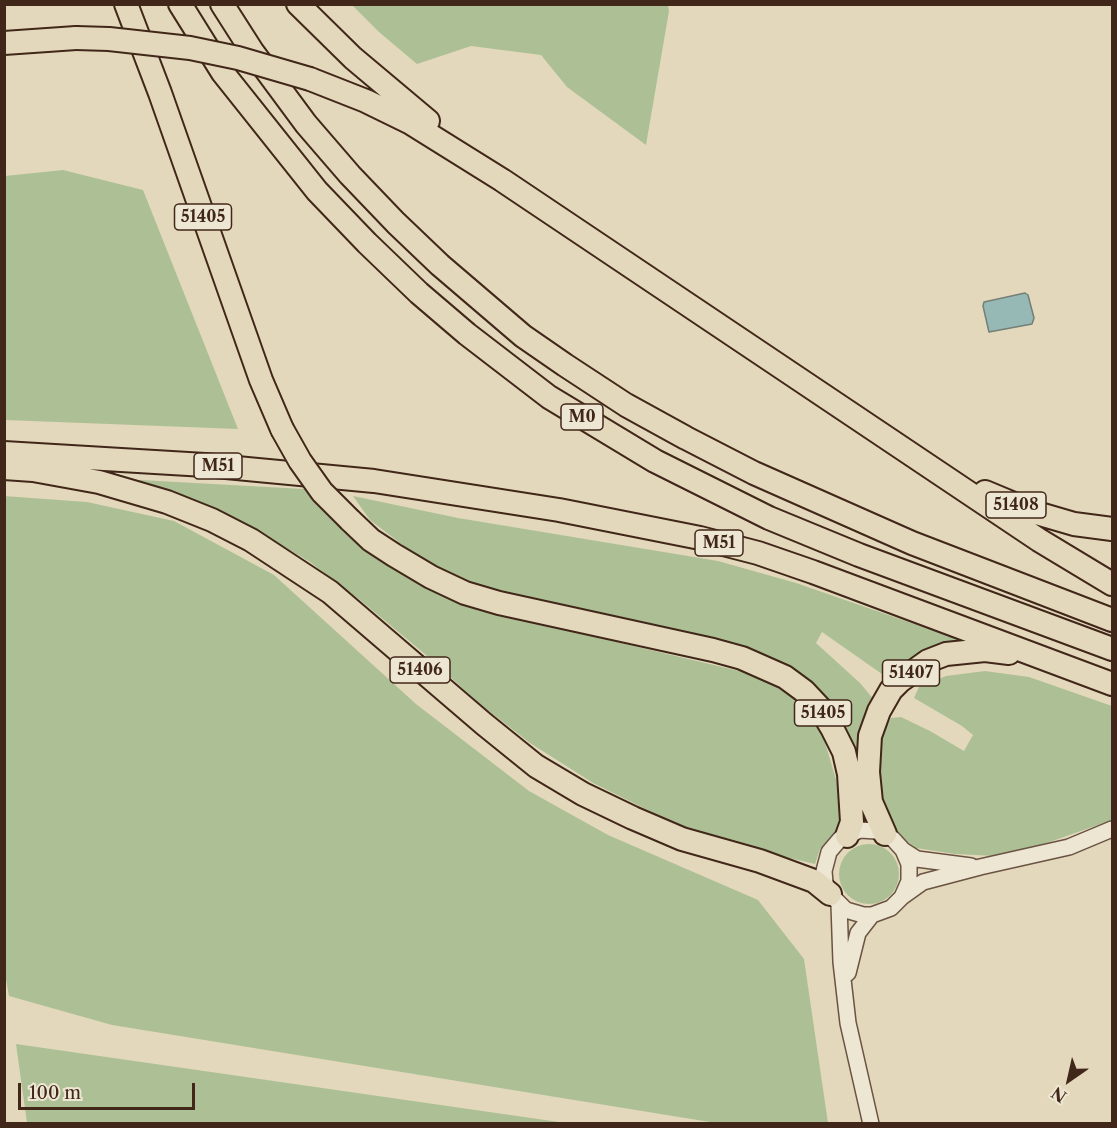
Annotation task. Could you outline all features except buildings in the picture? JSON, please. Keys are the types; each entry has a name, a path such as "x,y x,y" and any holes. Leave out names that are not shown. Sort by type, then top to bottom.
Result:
{"highway":[{"name":"51405","path":"126,4 160,93 261,380 282,429 300,461 322,492 371,540 431,577 465,593 499,603 742,657 785,676 820,708 844,752 849,774 852,822 847,836"},
{"name":"M0","path":"180,4 224,73 317,191 419,293 549,397 655,461 770,518 859,555 1113,649"},
{"name":"M0","path":"222,4 258,60 306,124 350,175 448,272 524,336 565,365 626,405 754,473 912,543 1113,621"},
{"path":"298,4 400,100 502,180"},
{"path":"4,43 76,38 190,48 238,58 310,79 366,101 398,117 502,180 1039,540 1113,584"},
{"name":"M51","path":"4,453 206,465 322,475 571,512 700,538 758,553 1049,660"},
{"name":"51408","path":"924,463 1033,512 1074,524 1113,529"},
{"name":"51406","path":"4,468 33,470 99,482 167,502 221,525 290,564 330,592 536,766 583,794 682,839 760,861 814,881 834,899"},
{"name":"51407","path":"885,834 871,802 868,772 870,736 879,711 891,690 928,661 946,654 985,650 1049,660"},
{"path":"1049,660 1113,684"}],"street":[{"path":"871,1124 848,1023 834,899 825,883 826,861 834,845 860,830 868,830 885,834 917,859 980,867"},
{"path":"845,991 850,958 858,933 872,915 891,908 923,882 1069,847 1113,830"},
{"path":"902,897 910,872 903,850"},
{"name":"51406","path":"834,899 855,914 872,915"}],"green space":[{"path":"352,5 668,5 669,11 646,145 567,87 541,55 471,46 417,64 379,32"},
{"path":"63,170 143,190 238,429 5,420 5,176"},
{"path":"122,479 304,489 354,540 409,579 490,612 756,675 799,700 823,736 841,796 842,827 820,849 815,864 739,846 676,824 593,783 530,743 480,704 360,600 310,562 246,524 185,497"},
{"path":"4,496 87,502 174,521 274,575 416,704 529,791 608,835 758,900 804,959 828,1123 716,1123 112,1025 9,996 4,968"},
{"path":"353,496 458,518 718,561 796,583 975,645 892,681 822,632 816,643 860,683 875,701 859,791 842,720 822,696 779,661 724,641 554,607 469,583 432,566 404,546 370,520"},
{"path":"985,671 1029,677 1112,706 1112,820 1041,845 995,856 955,854 916,848 898,835 885,820 878,796 880,740 891,718 901,717 964,751 973,735 914,698 919,687 946,676"},
{"path":"863,844 875,844 886,849 894,857 899,874 897,886 886,899 875,904 863,904 852,899 844,891 839,880 839,868 844,857 852,849"},
{"path":"16,1044 566,1123 27,1123"}],"water":[{"path":"1025,293 1028,295 1034,318 1032,324 989,332 984,302"}]}
